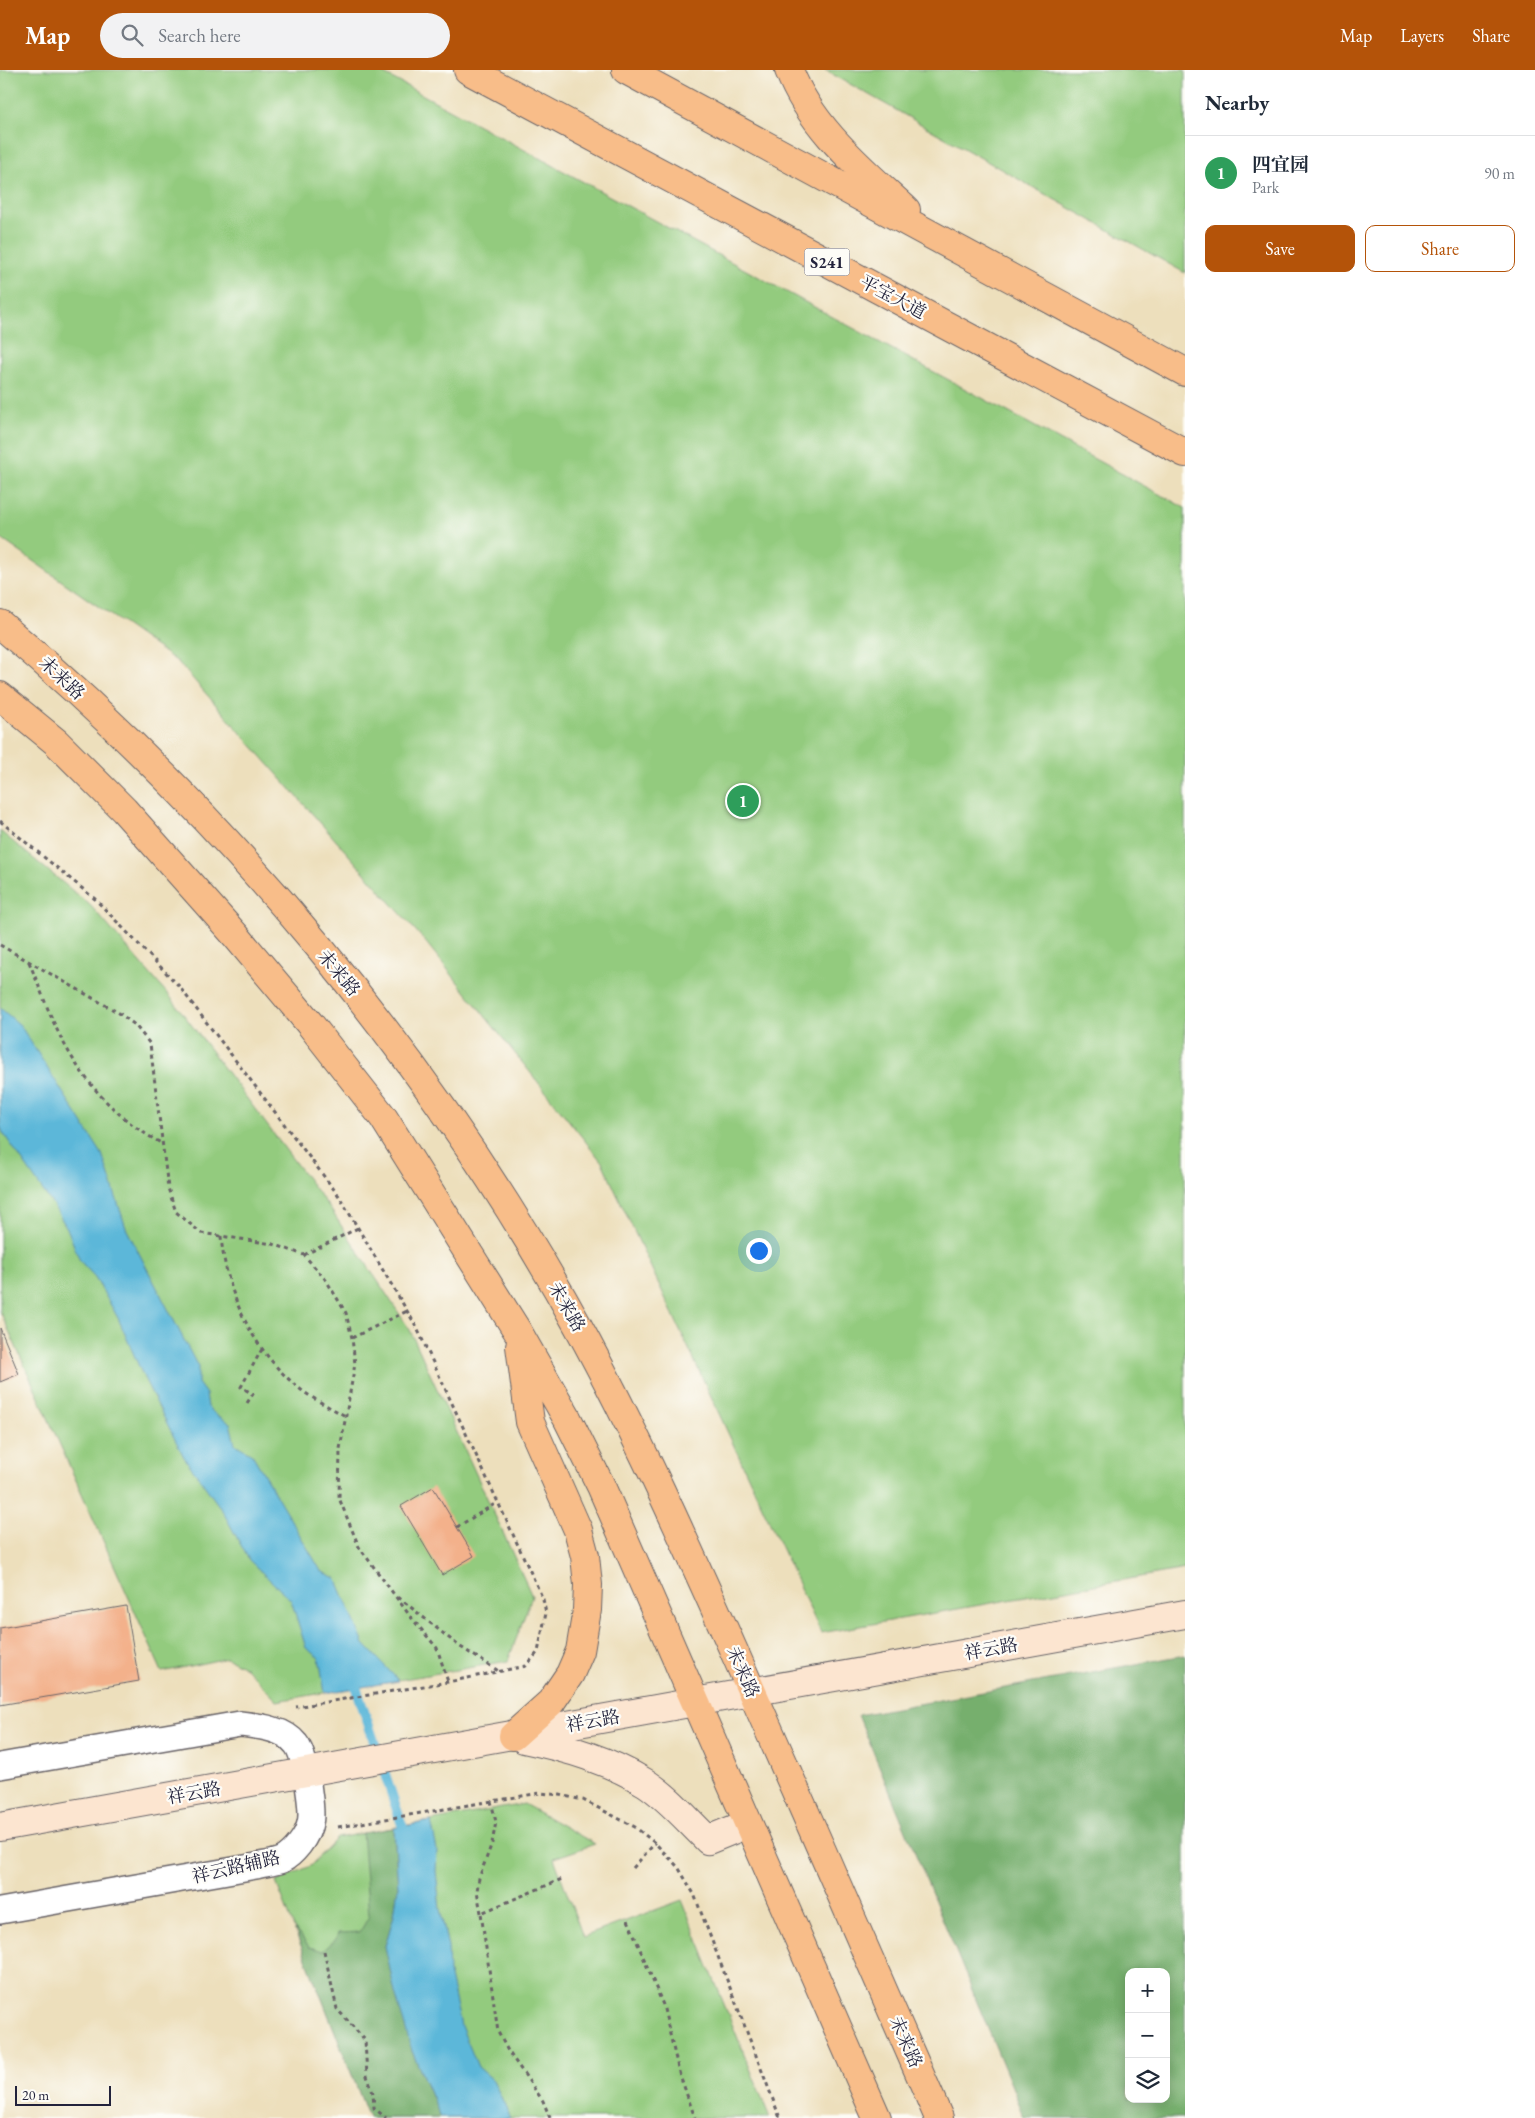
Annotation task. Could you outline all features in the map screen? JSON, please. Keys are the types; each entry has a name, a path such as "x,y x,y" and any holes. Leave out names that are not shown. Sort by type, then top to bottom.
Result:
{"main road":[{"name":"平宝大道","path":"468,70 1185,453"},
{"path":"626,70 1185,372"},
{"path":"789,70 795,84 827,134 934,237"},
{"name":"未来路","path":"0,624 43,660 157,767 271,892 352,989 424,1081 523,1232 579,1327 646,1456 939,2118"},
{"path":"0,696 56,742 124,810 230,928 310,1024 383,1117 518,1332 601,1486 877,2118"},
{"path":"513,1736 551,1702 570,1674 580,1651 587,1610 588,1585 585,1556 578,1530 530,1422 518,1332"},
{"name":"祥云路","path":"0,1827 471,1744 1185,1614"},
{"path":"513,1736 575,1750 646,1783 662,1795 708,1840 747,1824"}],"street":[{"path":"0,1766 240,1724 264,1727 283,1735 297,1744 319,1771 308,1833"},
{"name":"祥云路辅路","path":"0,1911 274,1862 283,1859 296,1849 308,1833"}],"path":[{"path":"0,821 95,899 178,985 339,1196 408,1312 543,1599 546,1613 538,1652 526,1666 448,1682 325,1702"},
{"path":"0,945 119,1013 135,1026 150,1044 168,1188 176,1212 201,1233 273,1244 304,1255 326,1280 346,1313 352,1338 355,1364 340,1449 339,1498 359,1547 437,1648 448,1682"},
{"path":"29,962 66,1047 85,1076 106,1102 142,1133 163,1144"},
{"path":"304,1255 358,1228"},
{"path":"221,1236 223,1261 232,1292 245,1320 262,1349 301,1390 347,1417"},
{"path":"352,1338 408,1312"},
{"path":"247,1404 253,1394 240,1387 262,1349"},
{"path":"457,1527 498,1502"},
{"path":"394,1594 459,1646 501,1672"},
{"path":"543,1628 550,1631"},
{"path":"308,1833 540,1793 583,1800 635,1827 655,1843 678,1867 694,1894 780,2118"},
{"path":"491,1801 496,1822 492,1843 479,1878 478,1891 498,2032 508,2051 543,2101 550,2118"},
{"path":"633,1868 655,1843"},
{"path":"481,1912 562,1879"},
{"path":"628,1920 663,2006 679,2072 695,2118"},
{"path":"324,1951 337,2009 365,2040 367,2076 373,2093 374,2108 386,2118"}],"green space":[{"path":"0,70 377,70 1185,508 1185,1569 821,1633 602,1162 424,940 178,662 0,538"},
{"path":"825,70 1185,70 1185,273"},
{"path":"0,831 90,905 172,999 331,1210 410,1330 532,1596 508,1661 277,1701 246,1668 227,1658 162,1672 0,1311"},
{"path":"1185,1655 1185,2118 1025,2118 858,1715"},
{"path":"524,1804 595,1844 554,1858 583,1937 682,1900 770,2118 369,2118 276,1882 310,1866 337,1838"},
{"path":"394,1828 398,1887 394,1915 385,1946 412,2051 441,2118 369,2118 294,1928 309,1947 323,1951 336,1939 338,1933 360,1932 369,1916 362,1833"}],"water":[{"path":"0,1008 20,1025 102,1154 126,1228 198,1367 198,1383 206,1394 208,1407 216,1415 230,1423 235,1444 252,1454 321,1571 336,1578 364,1644 399,1681 325,1693 319,1658 306,1648 291,1600 249,1560 222,1510 184,1457 144,1378 118,1318 95,1277 80,1261 67,1228 53,1205 0,1126"},
{"path":"431,1821 437,1850 436,1871 440,1909 448,1947 449,1972 461,2026 478,2067 493,2080 511,2118 441,2118 412,2051 395,1993 385,1946 394,1915 398,1887 394,1828"}],"building":[{"path":"0,1328 19,1374 0,1382"},
{"path":"433,1487 474,1556 442,1575 401,1506"},
{"path":"126,1606 139,1681 0,1705 0,1628"}],"waterway":[{"path":"352,1675 407,1840"}],"place":[{"name":"四宜园","path":"743,801"}]}
